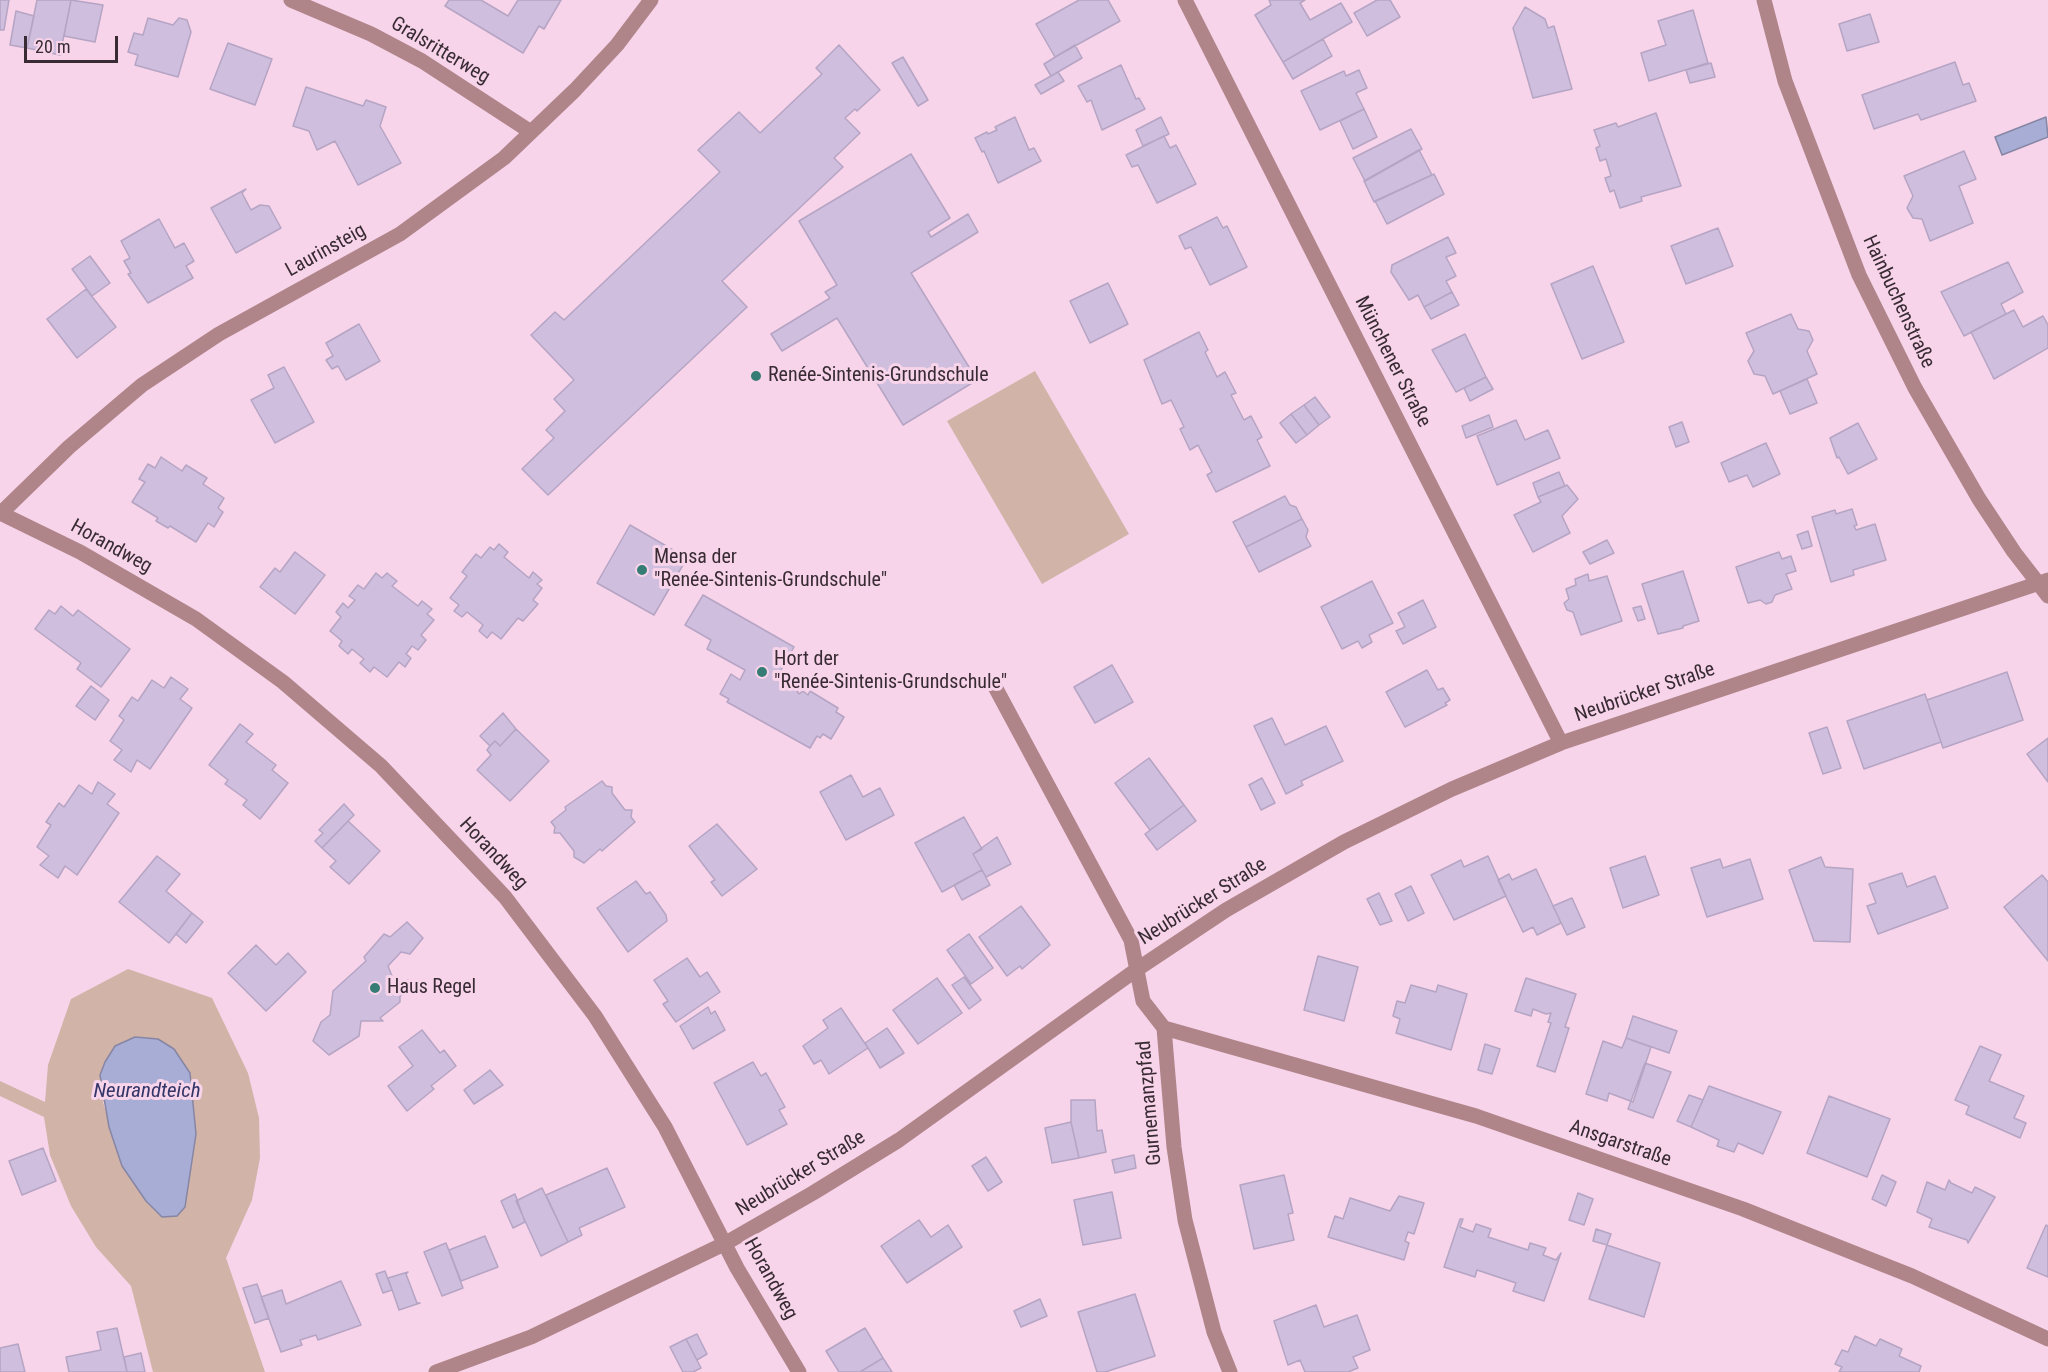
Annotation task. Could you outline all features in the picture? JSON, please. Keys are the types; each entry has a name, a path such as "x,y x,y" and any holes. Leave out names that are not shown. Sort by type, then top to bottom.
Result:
{"street":[{"name":"Gralsritterweg","path":"291,0 371,34 422,61 531,132"},
{"name":"Laurinsteig","path":"0,513 69,447 142,385 219,334 400,234 504,158 575,90 616,45 651,0"},
{"name":"Münchener Straße","path":"1185,0 1561,743"},
{"name":"Hainbuchenstraße","path":"1764,0 1785,81 1859,275 1915,388 1979,499 2043,581 2048,596"},
{"name":"Horandweg","path":"0,513 80,552 196,619 283,682 381,766 505,897 595,1016 665,1127 737,1268 799,1372"},
{"name":"Neubrücker Straße","path":"436,1372 531,1337 726,1243 899,1140 1136,970 1226,910 1344,842 1452,789 1561,743 2043,581"},
{"name":"Gurnemanzpfad","path":"994,685 1131,940 1143,1001 1164,1028 1174,1147 1185,1220 1208,1310 1230,1372"},
{"name":"Ansgarstraße","path":"1164,1028 1476,1116 1676,1186 1912,1276 2048,1339"}],"shaded area":[{"path":"1035,371 1129,534 1042,584 947,421"},
{"path":"128,969 212,998 248,1073 259,1118 260,1158 252,1200 226,1258 265,1372 153,1372 131,1286 96,1247 71,1206 50,1155 44,1117 0,1096 0,1081 45,1102 48,1065 71,999","holes":["158,1039 174,1049 190,1073 146,1201 122,1166 103,1102"]}],"water":[{"path":"2046,117 2048,137 2002,155 1995,137"},
{"name":"Neurandteich","path":"135,1037 158,1039 174,1049 190,1073 196,1134 185,1207 177,1216 162,1217 146,1201 122,1166 109,1127 100,1075 115,1046"}],"building":[{"path":"0,0 9,0 4,30 0,30"},
{"path":"37,0 71,0 60,55 27,48"},
{"path":"71,0 103,5 95,42 64,36"},
{"path":"449,0 481,0 508,16 518,0 561,0 544,29 539,26 523,53 445,6"},
{"path":"1079,0 1108,0 1120,21 1055,57 1036,24"},
{"path":"1269,0 1305,0 1300,3 1310,20 1341,3 1352,22 1283,62 1255,15 1271,5"},
{"path":"1377,0 1390,0 1400,17 1367,36 1354,13"},
{"path":"1525,7 1545,19 1548,28 1554,26 1572,89 1533,98 1513,28"},
{"path":"1693,10 1708,63 1649,81 1641,53 1666,45 1658,21"},
{"path":"16,11 34,16 27,48 10,45"},
{"path":"1870,14 1879,42 1847,51 1839,24"},
{"path":"148,18 173,25 179,18 187,20 191,32 178,77 135,65 138,55 128,52 134,33 143,35"},
{"path":"1323,39 1332,56 1293,79 1283,62"},
{"path":"228,43 272,59 255,105 210,89"},
{"name":"Renée-Sintenis-Grundschule","path":"839,45 880,90 857,111 855,109 845,118 860,133 834,158 843,167 722,281 747,307 548,495 522,469 554,438 546,430 565,411 554,399 574,380 531,335 555,312 564,320 720,172 698,150 739,112 760,133 822,74 816,68"},
{"path":"1075,45 1082,58 1051,76 1044,64"},
{"path":"903,57 928,100 918,106 892,63"},
{"path":"1955,62 1963,85 1969,83 1976,101 1921,120 1918,114 1874,129 1862,95"},
{"path":"1711,63 1715,77 1690,83 1686,70"},
{"path":"1121,65 1136,99 1139,98 1145,109 1102,130 1091,100 1087,102 1078,86"},
{"path":"1359,70 1367,88 1356,93 1364,109 1320,130 1301,91 1344,71 1346,76"},
{"path":"1058,72 1064,81 1041,94 1035,85"},
{"path":"306,87 363,106 366,100 386,107 380,126 401,163 358,185 335,141 317,150 309,131 293,126"},
{"path":"1364,109 1377,137 1353,149 1340,121"},
{"path":"1656,113 1681,186 1641,197 1642,201 1620,208 1614,190 1610,192 1605,178 1611,176 1606,159 1600,161 1596,148 1600,146 1594,130 1616,123 1618,127"},
{"path":"1015,117 1029,150 1034,148 1041,161 998,183 984,151 982,152 975,138 997,130 995,127"},
{"path":"1161,117 1169,134 1143,146 1136,130"},
{"path":"1411,129 1422,149 1365,181 1353,158"},
{"path":"1164,136 1170,148 1176,145 1196,184 1157,203 1138,165 1132,167 1126,155"},
{"path":"1419,150 1432,175 1374,202 1364,181"},
{"path":"1964,151 1976,179 1959,186 1973,223 1930,241 1922,219 1913,218 1907,208 1913,196 1904,176"},
{"path":"911,154 950,218 928,232 931,237 968,214 978,232 911,273 977,380 903,425 837,318 782,351 771,334 830,298 825,292 837,285 799,221"},
{"path":"1434,174 1444,194 1387,224 1375,201"},
{"path":"246,189 242,193 251,210 260,205 269,206 281,228 236,253 211,208"},
{"path":"1217,217 1223,228 1227,226 1247,267 1210,285 1191,247 1185,249 1179,236"},
{"path":"159,219 175,248 184,243 194,261 186,266 193,278 148,303 128,274 131,273 124,261 130,258 121,241"},
{"path":"1718,228 1733,266 1686,284 1671,246"},
{"path":"1448,237 1456,253 1446,257 1456,276 1446,281 1452,292 1424,307 1418,295 1409,300 1391,272 1392,265"},
{"path":"90,256 110,283 92,296 72,269"},
{"path":"2008,262 2023,292 2001,304 2006,314 1964,336 1941,292"},
{"path":"1593,266 1624,342 1582,359 1551,284"},
{"path":"1108,283 1128,324 1090,343 1070,301"},
{"path":"86,289 116,327 77,358 47,319"},
{"path":"1452,292 1459,305 1431,319 1424,307"},
{"path":"2014,310 2023,327 2043,316 2048,325 2048,348 1994,379 1971,332"},
{"path":"1791,314 1798,329 1809,331 1813,340 1807,351 1817,374 1773,394 1765,376 1754,374 1748,361 1754,351 1746,333"},
{"path":"359,324 380,361 346,380 338,366 332,369 326,360 333,356 326,343"},
{"path":"1199,332 1208,350 1205,352 1217,377 1225,372 1236,393 1231,395 1244,420 1251,416 1262,437 1257,440 1270,466 1216,492 1207,475 1212,472 1198,445 1190,450 1180,429 1184,427 1171,400 1162,404 1144,360"},
{"path":"1465,334 1486,377 1456,392 1432,350"},
{"path":"284,367 314,422 275,443 251,400 274,388 268,375"},
{"path":"1486,377 1493,389 1470,401 1464,388"},
{"path":"1807,379 1817,403 1790,414 1780,391"},
{"path":"1315,397 1330,417 1319,425 1304,405"},
{"path":"1304,405 1319,425 1307,435 1291,414"},
{"path":"1291,414 1307,435 1296,443 1280,423"},
{"path":"1489,415 1493,427 1466,438 1462,426"},
{"path":"1516,420 1525,440 1548,430 1560,458 1497,485 1477,436"},
{"path":"1682,422 1689,442 1676,447 1669,427"},
{"path":"1858,423 1877,459 1848,474 1839,457 1837,458 1830,438"},
{"path":"1766,443 1780,474 1753,487 1747,475 1729,482 1721,463"},
{"path":"161,457 182,471 186,465 207,478 203,484 224,498 218,508 223,512 214,527 208,523 196,542 170,526 168,528 156,521 158,518 132,502 145,482 139,479 148,464 155,468"},
{"path":"1559,472 1565,486 1538,497 1533,483"},
{"path":"1567,485 1578,499 1562,516 1570,533 1533,552 1514,515 1541,502 1538,497"},
{"path":"1285,496 1290,505 1296,507 1302,519 1246,547 1233,522"},
{"path":"1852,509 1857,525 1854,526 1856,530 1875,524 1886,560 1853,570 1854,575 1831,582 1812,517 1835,510 1836,514"},
{"path":"1302,519 1308,530 1306,537 1311,546 1259,572 1246,547"},
{"name":"Mensa der \"Renée-Sintenis-Grundschule\"","path":"630,525 687,558 654,615 597,583"},
{"path":"1808,531 1812,546 1802,549 1797,535"},
{"path":"1607,540 1614,553 1590,564 1583,552"},
{"path":"499,544 508,552 504,557 529,578 533,572 542,580 537,584 542,588 533,600 538,604 523,621 518,618 501,639 492,632 487,638 479,631 483,625 467,612 462,617 454,611 459,605 450,598 467,576 462,572 476,554 481,558 490,547 494,550"},
{"path":"295,552 325,575 295,614 260,587 275,568 280,572"},
{"path":"1779,552 1782,559 1791,556 1796,571 1786,574 1792,589 1775,595 1772,602 1766,604 1760,600 1748,603 1736,567"},
{"path":"1683,571 1699,621 1683,626 1683,628 1658,634 1642,584"},
{"path":"376,573 382,578 387,573 397,581 392,586 418,606 422,601 432,609 427,614 434,620 421,635 426,640 418,650 412,646 406,654 411,658 405,667 399,662 387,677 374,667 370,672 360,663 364,659 352,649 348,654 339,646 342,641 330,631 341,617 336,612 343,603 348,608 355,600 349,596 358,585 364,589"},
{"path":"1588,574 1589,581 1607,576 1622,621 1581,635 1573,612 1567,610 1564,603 1569,599 1566,589 1576,585 1575,579"},
{"path":"1372,581 1393,623 1369,635 1372,642 1362,648 1358,641 1342,649 1321,607"},
{"name":"Hort der \"Renée-Sintenis-Grundschule\"","path":"703,595 794,647 777,677 794,686 799,694 803,691 808,695 810,691 838,708 836,712 844,717 831,739 823,734 820,738 817,736 810,748 727,702 729,699 720,694 731,674 740,680 745,670 707,649 711,640 685,625"},
{"path":"1423,600 1436,627 1403,644 1396,631 1405,627 1398,613"},
{"path":"61,606 73,616 78,610 130,649 101,687 77,669 81,663 35,629 49,610 55,614"},
{"path":"1641,606 1645,619 1638,621 1633,608"},
{"path":"1112,665 1133,702 1095,723 1074,687"},
{"path":"1427,670 1438,690 1443,688 1450,700 1445,703 1447,705 1405,727 1386,692"},
{"path":"2007,672 2023,720 1943,748 1927,700"},
{"path":"171,677 188,689 180,699 192,708 150,769 137,760 131,772 114,760 122,750 110,741 124,720 119,716 132,697 138,701 152,680 164,688"},
{"path":"91,686 109,700 95,720 76,706"},
{"path":"1925,694 1941,742 1864,769 1847,721"},
{"path":"503,713 516,729 500,746 495,741 490,746 480,736"},
{"path":"1272,718 1285,745 1326,726 1343,761 1301,781 1303,785 1286,794 1254,726"},
{"path":"240,724 253,734 246,742 276,765 272,770 288,783 260,819 243,805 247,800 225,784 228,780 209,765"},
{"path":"1827,727 1841,768 1823,774 1809,733"},
{"path":"516,729 549,761 510,801 477,770 491,755 487,750 490,746 495,741 500,746"},
{"path":"2048,738 2048,782 2027,754"},
{"path":"1149,758 1184,805 1150,830 1115,783"},
{"path":"851,775 863,797 880,788 894,815 846,840 820,792"},
{"path":"1262,778 1275,803 1261,810 1249,785"},
{"path":"602,781 606,786 612,787 612,793 625,810 632,810 631,817 635,822 602,851 600,849 584,863 574,857 574,851 560,833 554,833 555,827 551,822 566,810 565,807"},
{"path":"98,782 115,794 107,804 119,813 77,875 65,866 58,878 40,865 49,856 37,847 51,825 46,822 59,803 64,807 79,785 92,794"},
{"path":"344,804 354,815 322,848 315,841 323,833 319,830"},
{"path":"1184,805 1196,821 1157,850 1145,834"},
{"path":"964,817 982,849 973,854 982,870 942,892 915,843"},
{"path":"348,821 380,851 349,884 330,867 336,861 322,848"},
{"path":"717,824 757,869 722,896 711,882 715,880 689,846"},
{"path":"997,837 1011,864 986,877 973,854"},
{"path":"157,856 180,874 166,891 192,913 169,943 119,902"},
{"path":"1488,856 1506,896 1454,920 1431,875 1461,860 1464,867"},
{"path":"1645,856 1659,895 1623,908 1610,868"},
{"path":"1821,857 1825,867 1853,869 1850,942 1814,941 1789,870"},
{"path":"1720,859 1723,868 1750,859 1763,899 1707,917 1691,868"},
{"path":"1536,869 1561,923 1537,935 1533,927 1523,932 1498,880 1509,874 1512,880"},
{"path":"982,870 990,885 962,900 954,885"},
{"path":"1902,873 1907,887 1935,876 1948,908 1878,934 1867,906 1876,903 1869,884"},
{"path":"2042,875 2048,882 2048,961 2004,907"},
{"path":"636,881 646,894 650,892 666,915 667,921 628,952 597,908"},
{"path":"1411,886 1424,913 1408,921 1395,894"},
{"path":"1379,893 1392,921 1380,925 1367,899"},
{"path":"1572,898 1585,927 1567,935 1553,906"},
{"path":"1021,906 1050,945 1022,969 1020,966 1007,976 979,937"},
{"path":"192,913 203,922 186,943 176,934"},
{"name":"Haus Regel","path":"407,922 423,938 410,954 401,952 388,966 396,986 408,980 413,990 400,996 400,1002 380,1018 383,1021 361,1021 359,1036 329,1055 313,1041 321,1022 330,1015 333,991 366,961 364,957 384,934 390,937"},
{"path":"969,934 993,968 971,984 947,950"},
{"path":"256,945 276,965 288,953 306,972 266,1011 228,973"},
{"path":"1318,956 1358,967 1344,1021 1304,1010"},
{"path":"687,958 700,977 707,972 720,992 676,1022 663,1004 668,1001 654,980"},
{"path":"964,977 981,1000 969,1009 952,985"},
{"path":"937,978 962,1013 918,1044 893,1010"},
{"path":"1526,978 1576,994 1565,1027 1569,1028 1555,1072 1537,1066 1551,1023 1548,1022 1551,1013 1546,1014 1533,1009 1531,1016 1515,1011"},
{"path":"1411,985 1436,992 1438,985 1467,994 1451,1050 1396,1033 1400,1019 1393,1016 1397,1001 1405,1003"},
{"path":"708,1007 711,1014 715,1011 725,1030 693,1049 680,1026"},
{"path":"841,1008 868,1048 829,1074 821,1060 814,1064 803,1046 828,1028 823,1020"},
{"path":"1633,1016 1677,1031 1669,1053 1626,1038"},
{"path":"887,1028 904,1053 880,1068 865,1043"},
{"path":"422,1030 440,1053 444,1050 456,1066 431,1086 434,1089 407,1111 388,1086 413,1066 399,1047"},
{"path":"1626,1038 1651,1047 1633,1102 1609,1093 1607,1101 1586,1094 1603,1041 1622,1048"},
{"path":"1485,1044 1500,1049 1492,1074 1478,1070"},
{"path":"1980,1046 2001,1055 1989,1081 2024,1096 2014,1118 2026,1123 2020,1138 1966,1114 1969,1106 1955,1100"},
{"path":"753,1062 761,1076 766,1073 785,1107 779,1110 787,1124 747,1145 714,1083"},
{"path":"1645,1063 1671,1072 1653,1118 1628,1109"},
{"path":"490,1070 503,1085 474,1104 464,1090"},
{"path":"1709,1086 1781,1112 1763,1154 1738,1143 1734,1152 1717,1146 1719,1140 1691,1127"},
{"path":"1689,1095 1703,1100 1691,1127 1677,1121"},
{"path":"1829,1096 1890,1119 1867,1177 1807,1153"},
{"path":"1071,1100 1095,1100 1097,1131 1102,1130 1106,1152 1079,1158 1071,1122"},
{"path":"1071,1122 1079,1158 1052,1163 1045,1128"},
{"path":"43,1148 56,1181 22,1195 9,1161"},
{"path":"1134,1155 1136,1168 1115,1173 1112,1160"},
{"path":"986,1157 1002,1182 988,1191 972,1166"},
{"path":"607,1168 625,1207 579,1228 582,1235 568,1242 546,1195"},
{"path":"1284,1175 1293,1213 1288,1214 1294,1240 1254,1249 1240,1185"},
{"path":"1882,1175 1896,1182 1886,1206 1872,1199"},
{"path":"1949,1180 1972,1193 1975,1187 1995,1197 1968,1243 1967,1240 1929,1227 1932,1219 1917,1212 1927,1182 1945,1190"},
{"path":"542,1188 568,1242 541,1256 516,1201"},
{"path":"1112,1192 1121,1238 1083,1245 1074,1200"},
{"path":"1578,1193 1593,1199 1584,1225 1569,1220"},
{"path":"515,1194 525,1222 513,1228 501,1201"},
{"path":"1399,1196 1424,1203 1414,1234 1408,1232 1405,1241 1409,1243 1404,1260 1328,1237 1335,1216 1343,1219 1350,1198 1390,1211"},
{"path":"1460,1219 1463,1219 1460,1227 1473,1232 1476,1224 1491,1229 1488,1237 1528,1250 1530,1243 1546,1248 1543,1255 1556,1260 1561,1253 1544,1301 1513,1291 1516,1283 1477,1270 1475,1277 1444,1267"},
{"path":"919,1220 931,1237 948,1225 962,1247 907,1283 881,1246"},
{"path":"2046,1225 2048,1226 2048,1277 2027,1268"},
{"path":"1596,1229 1611,1234 1607,1245 1593,1241"},
{"path":"485,1236 498,1267 461,1281 449,1250"},
{"path":"446,1243 463,1288 442,1296 424,1252"},
{"path":"1607,1245 1660,1263 1644,1317 1589,1299"},
{"path":"385,1271 392,1290 383,1293 376,1274"},
{"path":"408,1272 406,1274 417,1303 420,1303 399,1310 388,1278"},
{"path":"341,1281 361,1325 318,1340 316,1335 300,1340 302,1345 281,1352 261,1297 282,1290 286,1304"},
{"path":"257,1284 269,1318 255,1323 243,1288"},
{"path":"1135,1294 1155,1356 1105,1372 1097,1372 1078,1312"},
{"path":"1040,1299 1047,1316 1021,1327 1014,1311"},
{"path":"1316,1305 1324,1327 1357,1315 1370,1350 1353,1357 1358,1368 1348,1372 1305,1372 1300,1360 1288,1365 1274,1321"},
{"path":"117,1328 127,1372 69,1372 66,1357 101,1350 97,1332"},
{"path":"865,1328 883,1358 860,1372 839,1372 826,1351"},
{"path":"697,1334 707,1354 697,1360 686,1339"},
{"path":"1855,1336 1876,1346 1880,1339 1902,1349 1899,1356 1921,1366 1919,1372 1839,1372 1842,1367 1835,1364 1842,1350 1848,1352"},
{"path":"686,1339 701,1368 693,1372 683,1372 670,1347"},
{"path":"18,1344 25,1372 0,1372 0,1348"},
{"path":"141,1353 145,1372 127,1372 124,1357"},
{"path":"883,1358 892,1372 860,1372"}],"place":[{"name":"Renée-Sintenis-Grundschule","path":"756,376"},
{"name":"Mensa der \"Renée-Sintenis-Grundschule\"","path":"642,570"},
{"name":"Hort der \"Renée-Sintenis-Grundschule\"","path":"762,672"},
{"name":"Haus Regel","path":"375,988"}]}
